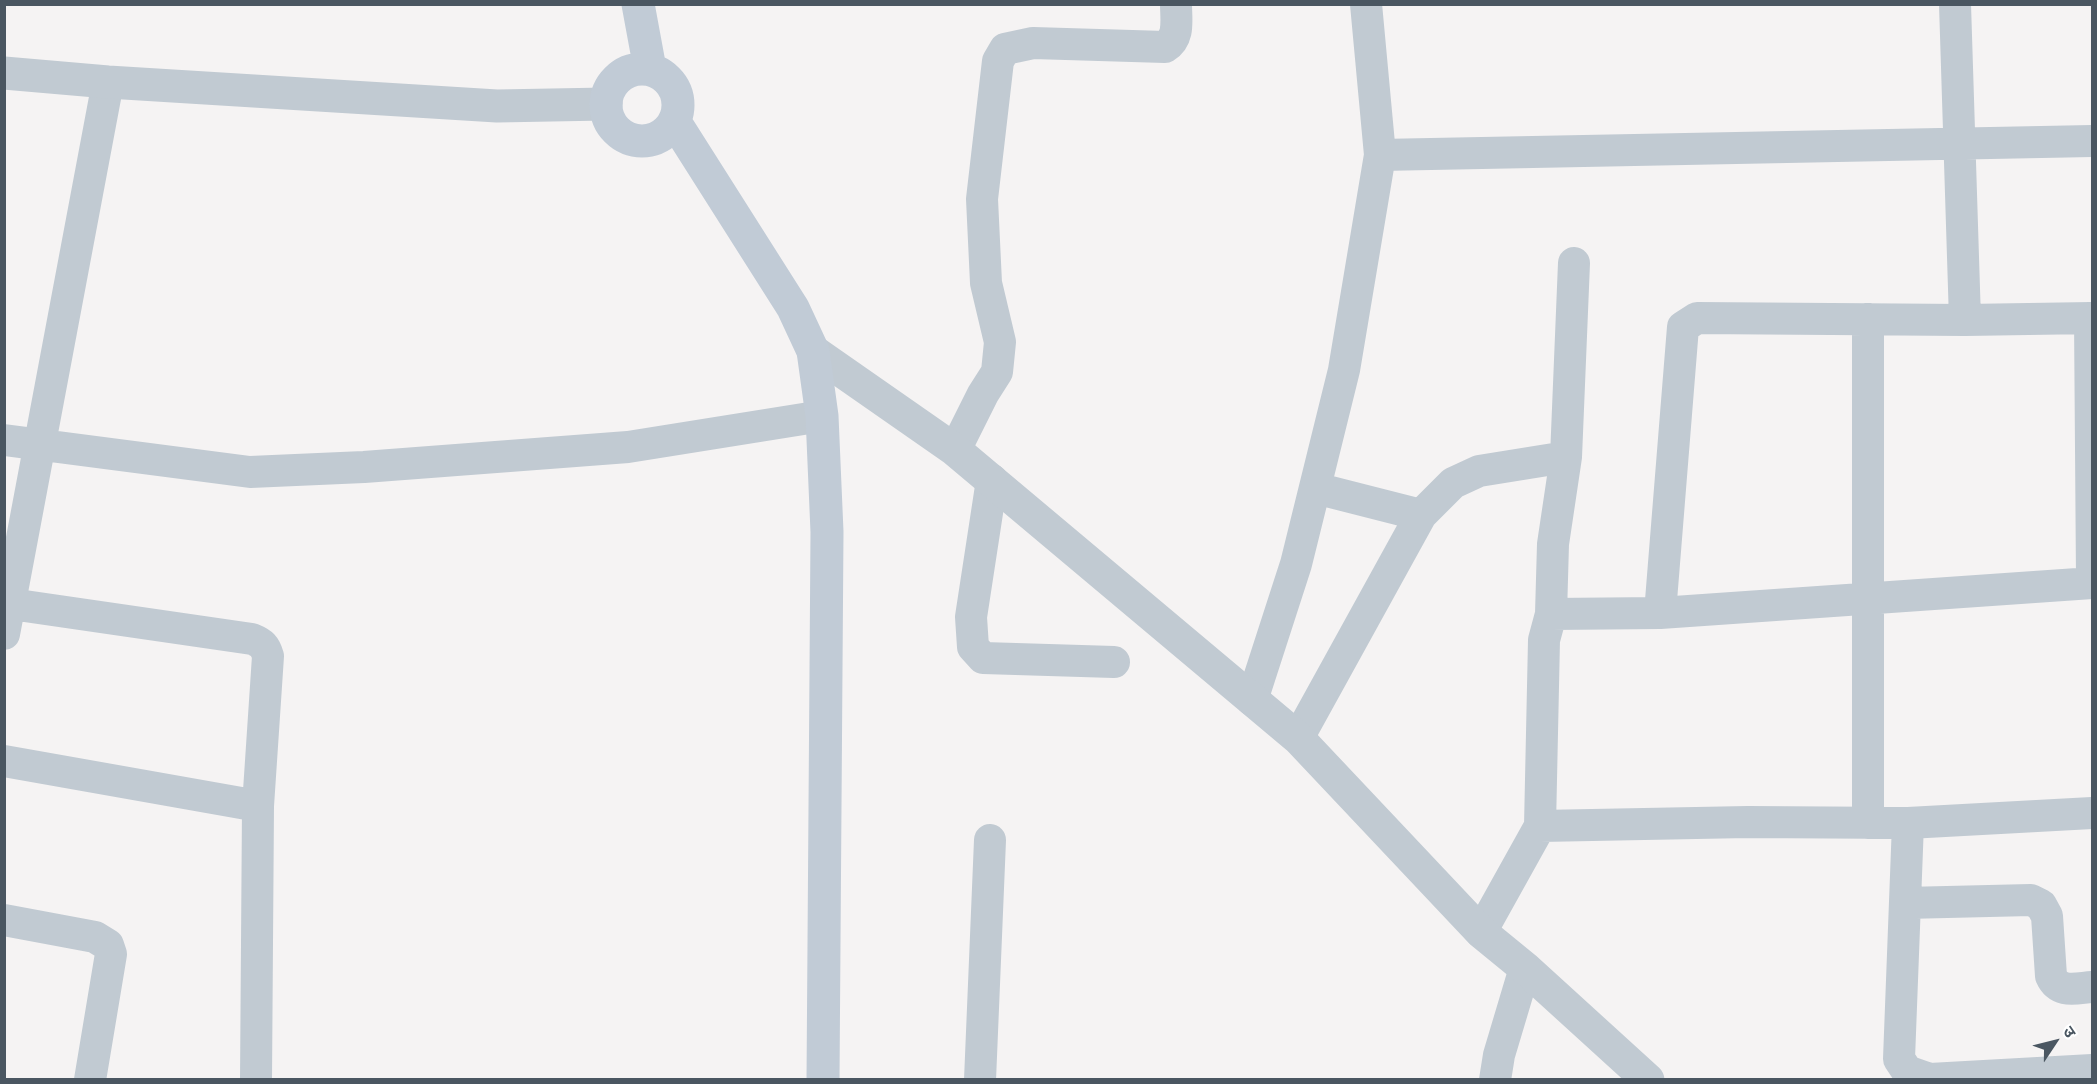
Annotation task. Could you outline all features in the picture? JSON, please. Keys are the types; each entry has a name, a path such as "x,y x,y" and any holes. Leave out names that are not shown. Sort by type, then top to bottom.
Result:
{"main road":[{"path":"638,4 650,69"},
{"path":"650,69 663,75 672,84 678,96 679,109 675,122 668,131 658,138 645,141 634,140 622,135 613,127 606,104 612,84 620,76 629,71 650,69"},
{"path":"675,122 793,308 813,351 822,416 828,532 823,1080"}],"street":[{"path":"954,450 997,372 1000,342 986,283 982,199 998,61 1005,49 1033,43 1165,47 1175,35 1176,4"},
{"path":"1252,700 1296,564 1344,370 1380,155 1366,4"},
{"path":"1955,4 1965,320"},
{"path":"4,73 108,82 498,106 606,104"},
{"path":"108,82 39,444 14,523 6,614 252,639 261,643 268,656 258,806 255,1080"},
{"path":"1380,155 2092,141"},
{"path":"1481,932 1540,826 1544,640 1551,614 1553,544 1566,457 1574,263"},
{"path":"1551,614 1660,613 2092,581 2091,318 1965,320 1697,318 1683,327 1660,613"},
{"path":"1868,319 1868,823"},
{"path":"813,351 954,450 992,480 1298,738 1481,932 1525,968 1637,1076"},
{"path":"4,440 250,472 364,467 628,447 822,416"},
{"path":"1298,738 1421,515 1453,483 1479,471 1566,457"},
{"path":"992,480 971,617 973,647 983,658 1114,662"},
{"path":"1315,488 1421,515"},
{"path":"4,761 258,806"},
{"path":"1540,826 1748,822 1908,823 2092,813"},
{"path":"1908,823 1899,1059 1907,1071 1930,1079 1984,1078 2092,1070"},
{"path":"981,1080 990,840"},
{"path":"1905,903 2031,900 2041,905 2047,916 2051,976 2055,984 2062,989 2092,987"},
{"path":"4,920 95,937 108,945 111,954 90,1080"},
{"path":"1495,1080 1499,1055 1525,968"}]}
